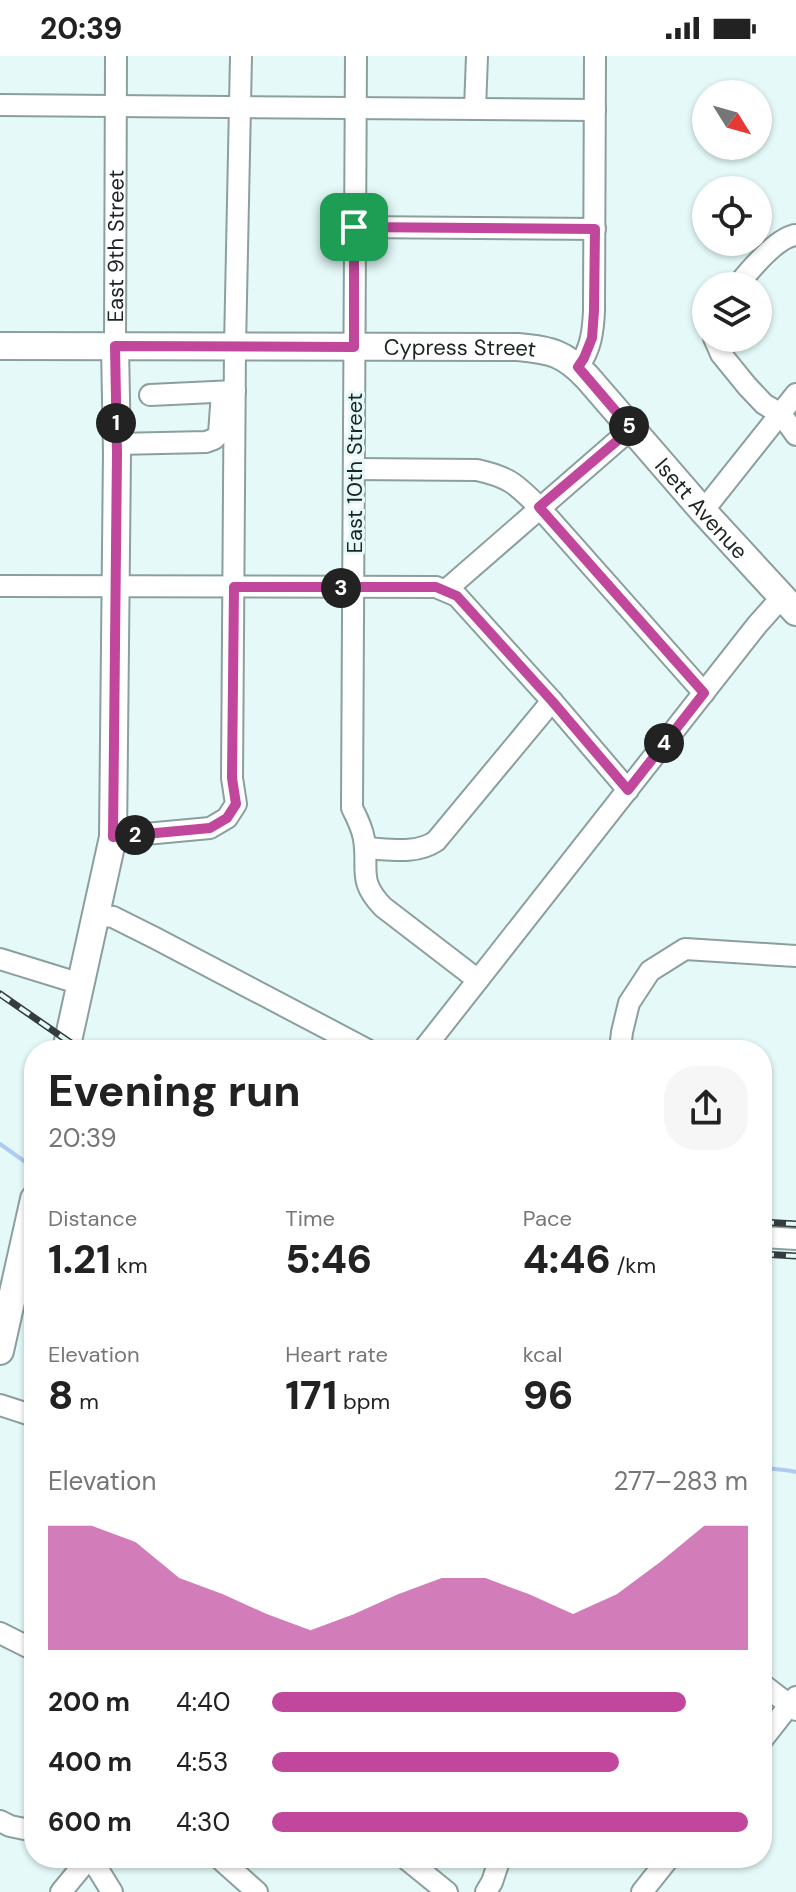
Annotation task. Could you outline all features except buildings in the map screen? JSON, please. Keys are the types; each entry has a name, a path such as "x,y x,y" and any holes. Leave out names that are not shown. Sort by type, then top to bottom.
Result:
{"main road":[{"name":"Cypress Street","path":"0,346 518,347 559,354 578,367"},
{"name":"East 9th Street","path":"68,1040 113,837 115,346"},
{"name":"Isett Avenue","path":"578,367 789,605"},
{"path":"1,1340 24,1242"}],"street":[{"name":"East 9th Street","path":"115,346 116,56"},
{"path":"117,444 206,442 219,434 235,347 241,56"},
{"name":"East 10th Street","path":"356,56 352,808 360,824 365,848 364,875 373,896 478,980"},
{"path":"475,109 477,56"},
{"path":"578,367 592,338 594,311 595,56"},
{"path":"0,105 595,110"},
{"path":"354,227 595,229"},
{"path":"750,272 777,243 796,235"},
{"path":"720,352 747,386 764,404 781,414 796,435"},
{"path":"150,395 229,391"},
{"path":"113,837 210,828 227,818 236,804 232,778 234,587 229,391"},
{"path":"703,511 796,394"},
{"path":"446,590 631,429"},
{"path":"354,469 477,470 513,482 539,507 704,693"},
{"path":"0,586 436,587 446,590 457,596 628,790"},
{"path":"431,1040 757,625 789,605"},
{"path":"365,848 411,850 427,847 436,841 552,701"},
{"path":"96,915 113,917 349,1040"},
{"path":"621,1040 629,1003 650,971 685,949 796,956"},
{"path":"0,959 81,984"},
{"path":"772,1238 796,1239"},
{"path":"0,1405 24,1413"},
{"path":"0,1633 24,1645"},
{"path":"772,1690 794,1704 772,1729"},
{"path":"0,1821 24,1829"},
{"path":"61,1892 81,1868"},
{"path":"96,1868 112,1892"},
{"path":"230,1868 257,1892"},
{"path":"417,1868 447,1892"},
{"path":"486,1892 497,1868"},
{"path":"642,1892 661,1868"}],"waterway":[{"path":"0,1144 24,1161"},
{"path":"772,1468 796,1472"}],"railway":[{"path":"0,994 67,1040"},
{"path":"772,1223 796,1224"},
{"path":"772,1255 796,1256"}],"route":[{"path":"354,227 595,229 592,338 578,367 631,429 539,507 704,693 628,790 457,596 446,590 436,587 234,587 232,778 236,804 227,818 210,828 113,837 117,453 115,346 354,347 354,227"}]}
